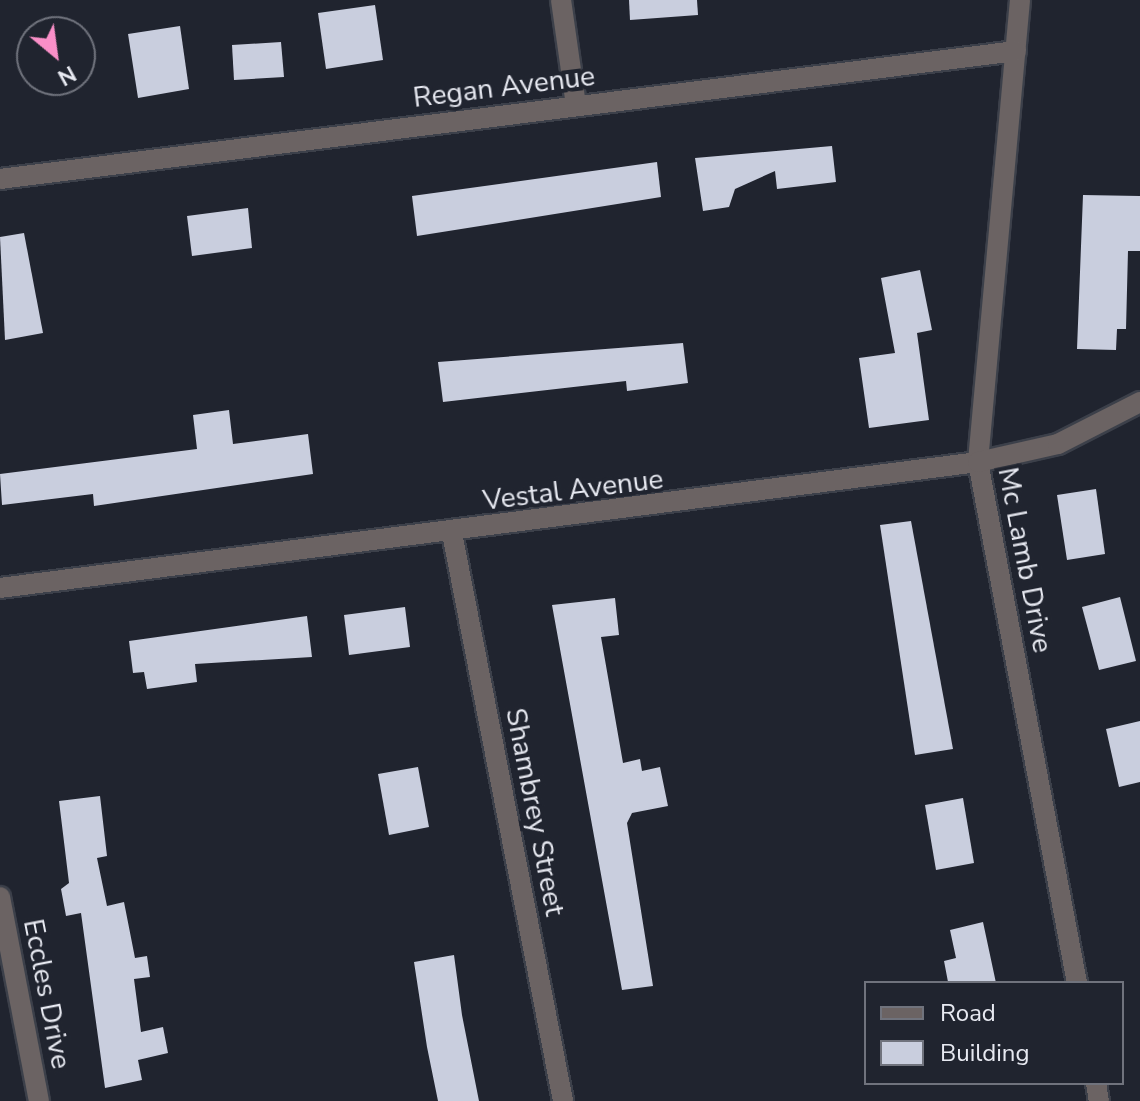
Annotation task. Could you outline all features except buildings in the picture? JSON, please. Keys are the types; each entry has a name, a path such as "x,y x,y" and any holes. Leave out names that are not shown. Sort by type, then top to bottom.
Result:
{"street":[{"path":"561,0 576,106"},
{"name":"Mc Lamb Drive","path":"1020,0 978,462 1077,981"},
{"name":"Regan Avenue","path":"0,179 1016,51"},
{"name":"Vestal Avenue","path":"0,588 452,533 978,462 1058,444 1140,402"},
{"name":"Shambrey Street","path":"452,533 563,1101"},
{"name":"Eccles Drive","path":"0,897 39,1101"}]}
